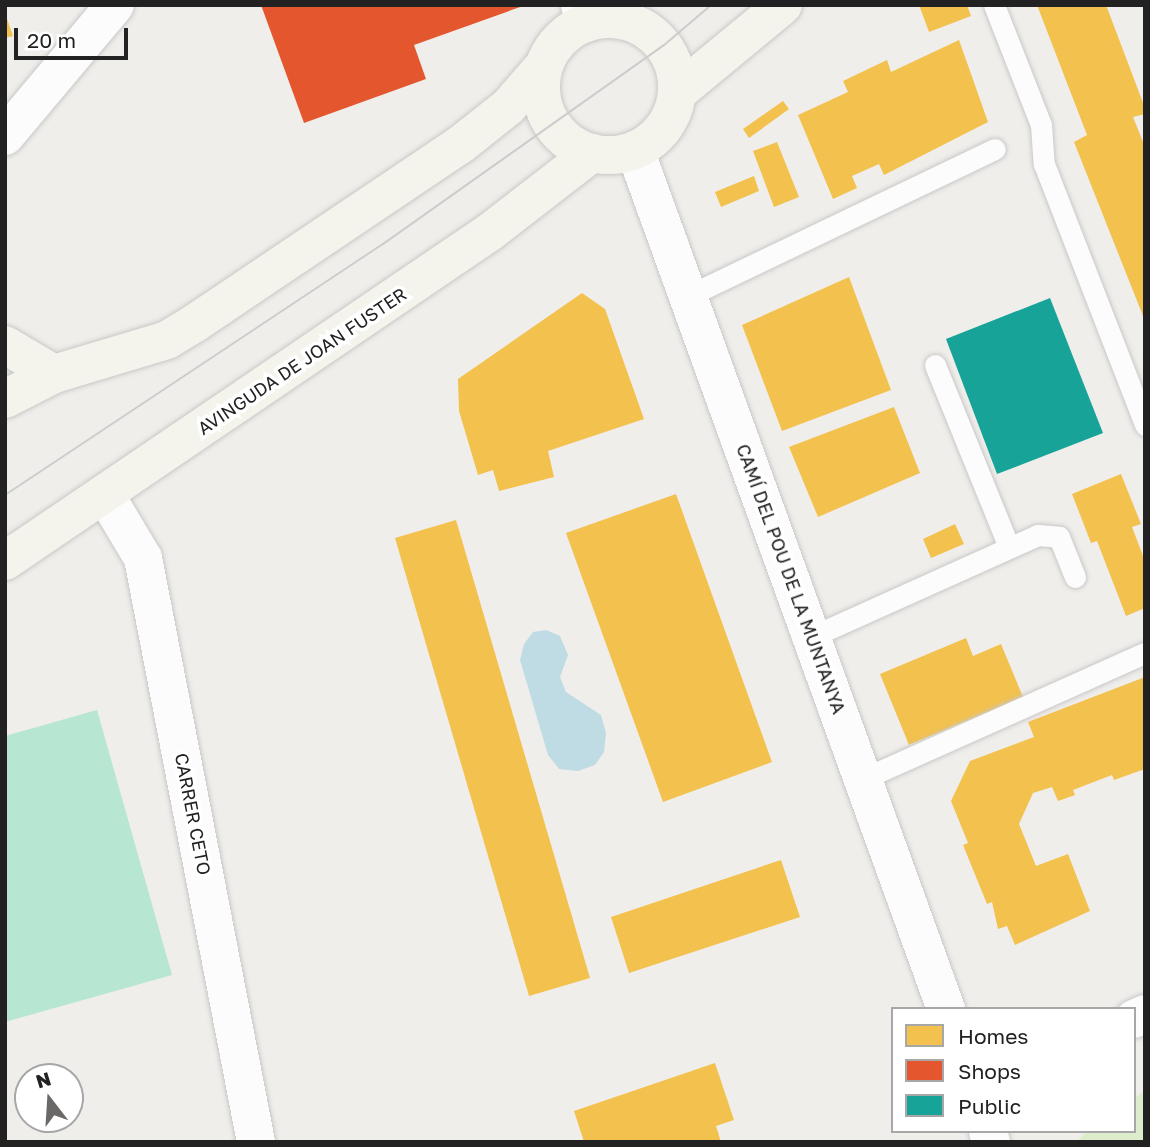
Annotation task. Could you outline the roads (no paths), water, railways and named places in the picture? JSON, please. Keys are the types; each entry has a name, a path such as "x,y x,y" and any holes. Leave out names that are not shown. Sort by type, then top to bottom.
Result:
{"main road":[{"path":"678,92 783,5"},
{"path":"5,399 54,374 167,340 195,323 460,145 508,107 543,67 558,41 606,13 647,30 664,45 675,68 678,92 665,127 635,150 614,155 592,153 574,146 552,126 541,97 543,67"},
{"name":"AVINGUDA DE JOAN FUSTER","path":"5,561 106,496 490,232 592,153"},
{"path":"5,345 54,374"}],"street":[{"path":"5,136 115,5"},
{"name":"CAMÍ DEL POU DE LA MUNTANYA","path":"635,150 811,637 865,778 945,1007"},
{"name":"CARRER CETO","path":"106,496 143,558 256,1142"}],"lane":[{"path":"994,5 1041,125 1045,164 1145,425"},
{"path":"688,296 995,149"},
{"path":"935,365 1009,547"},
{"path":"811,637 1038,535 1059,537 1075,577"},
{"path":"865,778 1145,653"}],"water":[{"path":"546,630 560,636 568,655 560,677 566,692 601,715 606,733 604,752 595,765 578,771 559,769 548,755 520,660 524,644 533,632"}],"tram line":[{"path":"5,495 383,244 664,45 711,5"}]}
